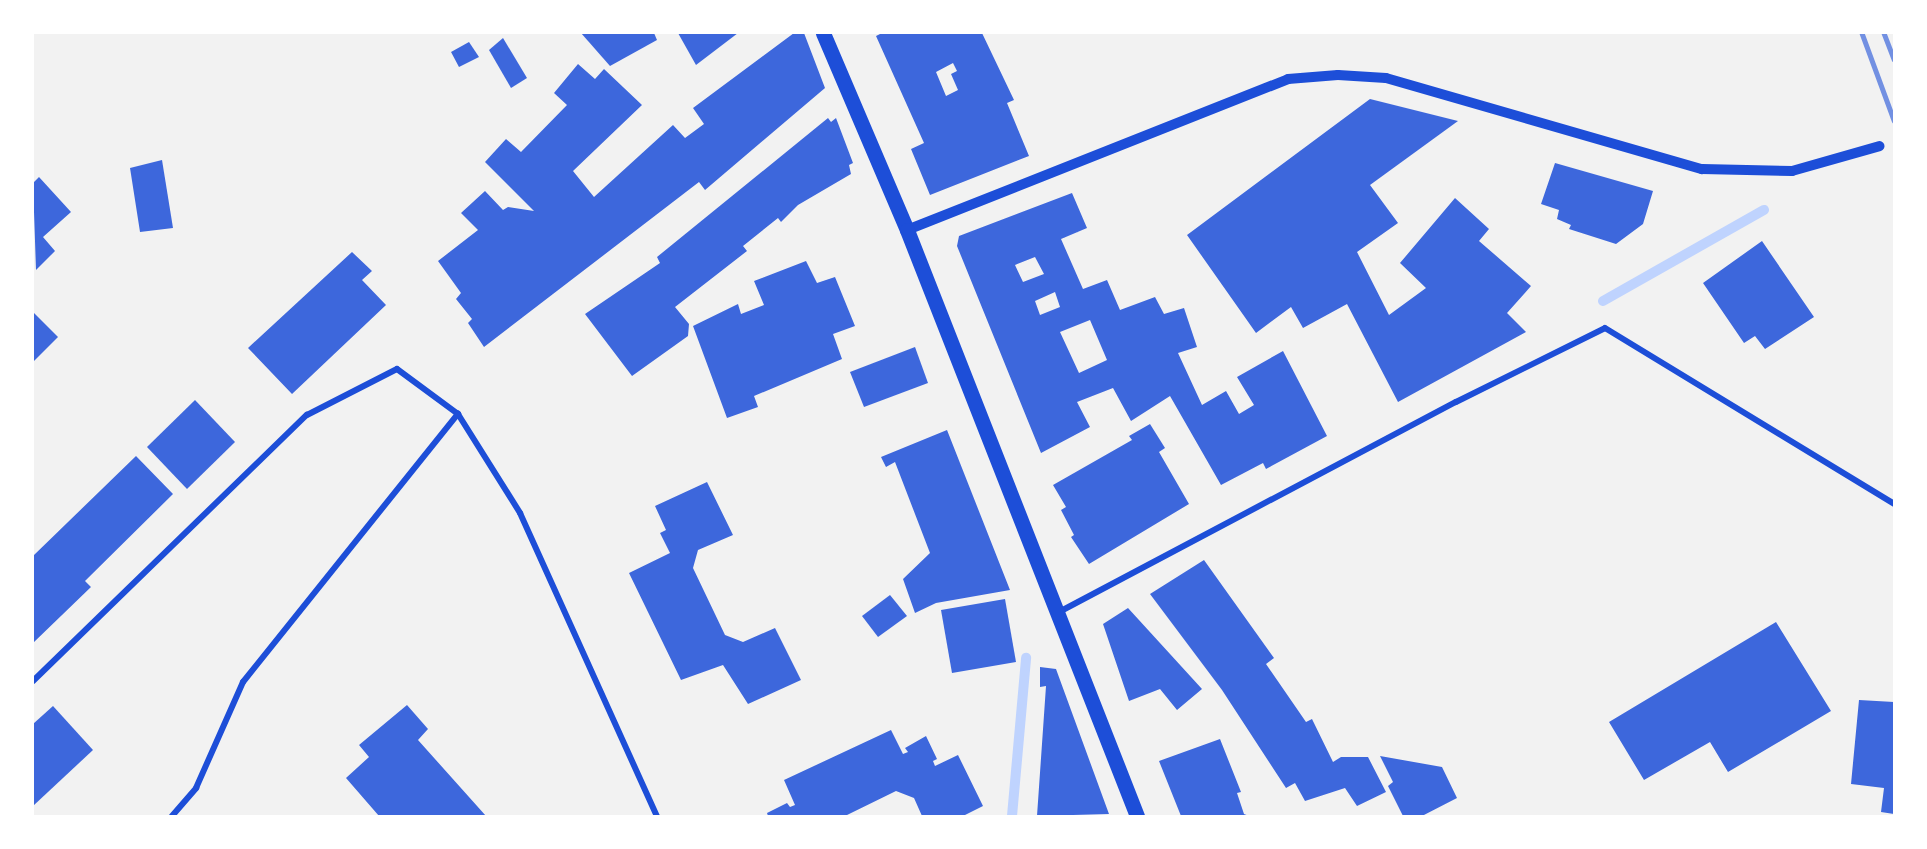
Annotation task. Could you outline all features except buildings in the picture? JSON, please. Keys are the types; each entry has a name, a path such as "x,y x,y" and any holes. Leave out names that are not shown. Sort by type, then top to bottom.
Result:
{"main road":[{"path":"823,33 907,230 1137,816"}],"street":[{"path":"907,230 1288,79 1338,75 1386,78 1702,169 1792,171 1880,146"},
{"path":"1057,612 1446,407 1605,328 1894,504"},
{"path":"33,681 307,415 397,369 458,414 520,513 657,816"},
{"path":"172,816 196,788 243,682 458,414"}],"waterway":[{"path":"1603,301 1764,210"},
{"path":"1012,816 1026,658"}],"railway":[{"path":"1862,33 1894,120"},
{"path":"1884,33 1894,59"}]}
